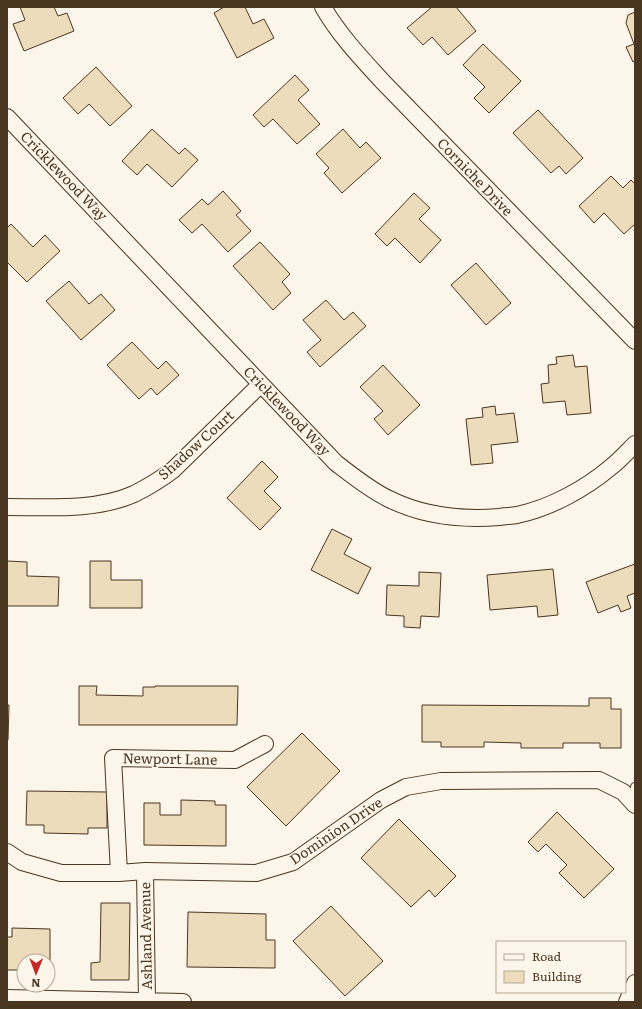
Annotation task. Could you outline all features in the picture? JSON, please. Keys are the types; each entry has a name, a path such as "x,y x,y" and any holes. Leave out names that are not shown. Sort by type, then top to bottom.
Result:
{"street":[{"name":"Corniche Drive","path":"323,7 343,35 383,82 635,341"},
{"name":"Cricklewood Way","path":"7,117 336,463 363,484 388,499 435,515 459,518 486,518 516,515 545,507 578,490 612,467 635,444"},
{"name":"Shadow Court","path":"7,507 65,507 88,505 111,502 133,494 157,482 173,470 261,384"},
{"name":"Newport Lane","path":"119,873 113,758 234,760 265,744"},
{"name":"Dominion Drive","path":"7,852 22,862 61,873 256,872 293,862 380,800 406,787 441,781 599,780 634,798"},
{"name":"Ashland Avenue","path":"145,872 147,1001"},
{"path":"627,1002 635,983"},
{"path":"7,998 183,1002"}],"building":[{"path":"20,7 54,7 58,16 67,13 74,31 24,51 13,24 25,20"},
{"path":"224,7 245,7 253,24 264,19 274,38 237,58 214,13"},
{"path":"432,7 456,7 476,31 448,55 432,37 423,45 407,28"},
{"path":"635,12 635,61 633,62 626,47 634,44 626,23 628,15"},
{"path":"483,44 521,81 489,113 474,98 485,87 463,65"},
{"path":"96,67 132,106 110,126 89,104 78,114 63,98"},
{"path":"295,75 309,90 298,100 320,124 297,144 273,119 264,127 253,115"},
{"path":"538,110 583,158 566,174 559,166 551,173 513,133"},
{"path":"152,129 179,154 185,148 198,160 172,187 147,164 137,175 122,161"},
{"path":"343,129 360,148 366,142 381,158 342,193 324,173 329,168 316,154"},
{"path":"611,176 623,188 631,180 635,184 635,224 624,234 604,213 594,223 579,206"},
{"path":"223,191 241,211 236,215 251,231 228,252 202,224 192,233 179,220 202,199 208,205"},
{"path":"414,193 430,208 419,219 441,240 420,263 395,238 387,246 375,234"},
{"path":"11,224 33,247 45,235 60,251 27,282 7,262 7,228"},
{"path":"260,242 290,274 282,282 291,293 273,310 233,266"},
{"path":"476,263 511,303 486,325 451,285"},
{"path":"69,281 89,304 101,294 115,310 81,340 46,301"},
{"path":"326,300 344,320 353,312 366,326 320,367 307,352 321,340 303,320"},
{"path":"132,342 158,369 166,361 179,375 157,395 151,388 139,399 107,365"},
{"path":"573,355 575,367 587,366 591,413 567,415 565,401 543,403 541,384 549,383 548,365 557,364 556,357"},
{"path":"383,365 420,405 388,435 374,419 383,411 360,387"},
{"path":"495,406 496,415 514,413 518,442 491,445 493,463 471,465 466,419 483,417 482,408"},
{"path":"262,461 278,477 264,491 281,508 260,530 227,498"},
{"path":"332,529 352,539 344,554 371,568 358,594 311,570"},
{"path":"7,561 27,562 27,576 59,577 58,606 7,606"},
{"path":"90,561 111,561 111,580 142,580 142,608 90,608"},
{"path":"635,564 635,593 627,596 631,608 621,612 618,605 598,613 586,582"},
{"path":"553,569 558,615 538,617 537,606 490,610 487,575"},
{"path":"419,572 441,573 439,617 421,616 420,628 404,627 404,616 386,615 387,585 419,586"},
{"path":"79,686 97,686 96,695 143,696 143,687 238,686 237,725 79,725"},
{"path":"589,698 611,698 611,709 621,709 621,748 600,748 600,743 563,743 563,748 521,748 521,743 484,742 484,747 441,747 441,742 422,742 422,705 589,706"},
{"path":"7,705 9,705 8,740 7,740"},
{"path":"302,733 340,771 286,826 247,787"},
{"path":"27,791 107,792 107,828 88,828 88,834 44,833 44,825 26,825"},
{"path":"181,800 215,801 215,805 226,805 226,846 144,845 144,803 160,803 160,815 181,815"},
{"path":"557,812 614,869 584,898 559,873 567,865 546,844 538,852 528,842"},
{"path":"399,819 456,876 435,897 429,890 411,907 361,858"},
{"path":"101,903 130,903 129,980 91,980 91,963 100,962"},
{"path":"331,906 383,961 345,996 293,941"},
{"path":"188,912 266,914 266,940 275,940 275,968 187,967"},
{"path":"12,928 50,929 50,953 16,953 16,970 7,970 7,937 12,937"}]}
